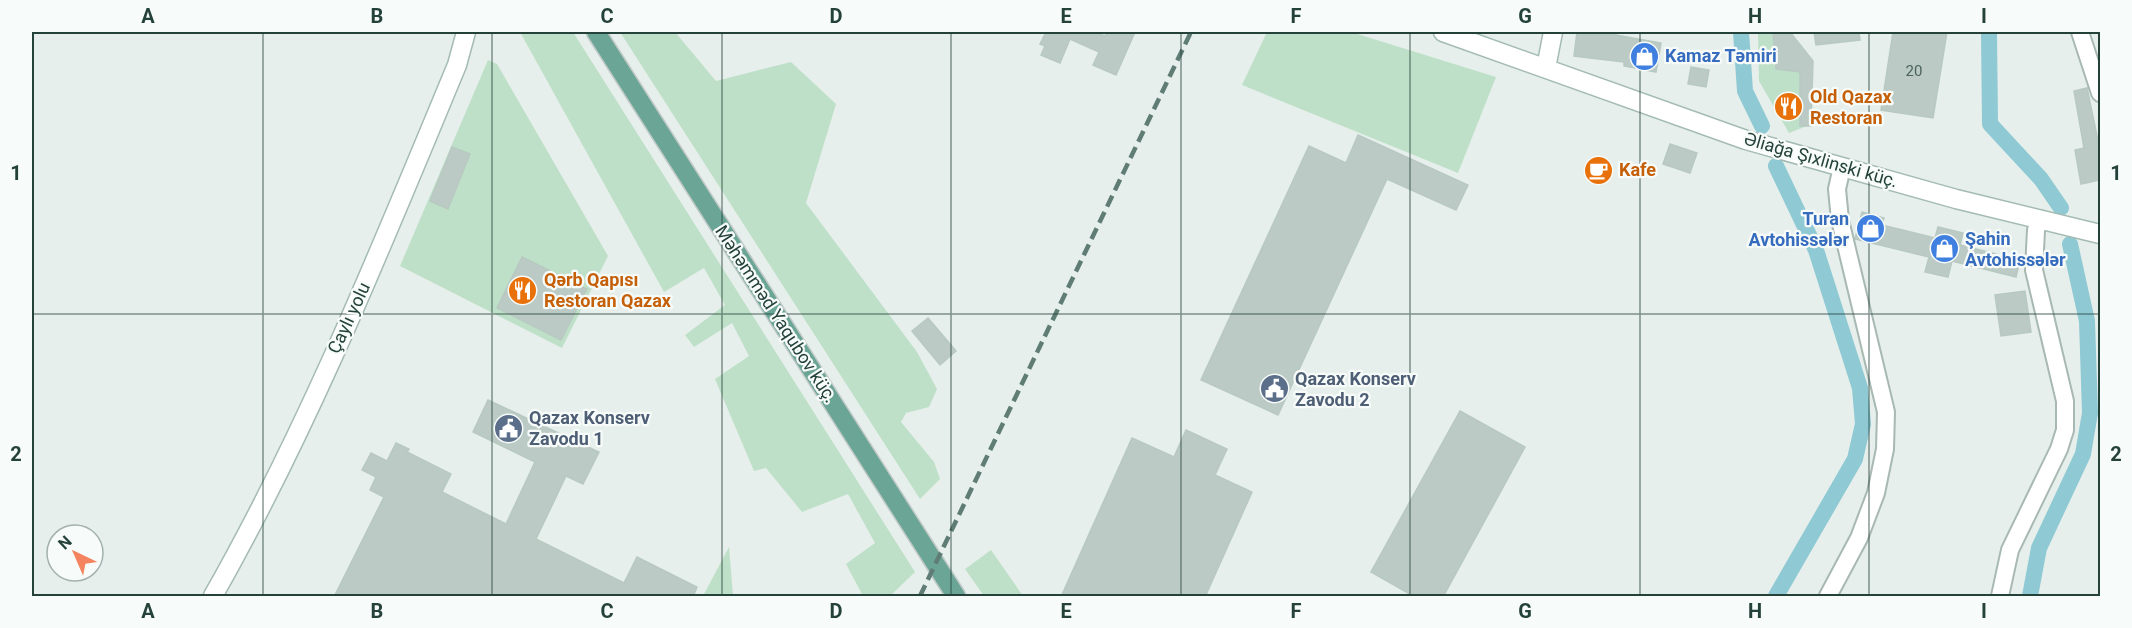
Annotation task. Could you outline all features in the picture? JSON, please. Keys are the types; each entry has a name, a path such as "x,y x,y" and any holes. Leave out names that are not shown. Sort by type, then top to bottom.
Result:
{"main road":[{"name":"Çaylı yolu","path":"213,597 251,529 356,303 458,65 466,32"},
{"name":"Məhəmməd Yaqubov küç.","path":"596,32 957,597"},
{"name":"Əliağa Şıxlinski küç.","path":"1443,32 1736,136 1842,167 2100,234"},
{"path":"1546,68 1553,32"}],"street":[{"path":"2080,32 2100,93"},
{"path":"1828,597 1859,538 1876,494 1885,449 1886,412 1840,220 1837,189 1842,167"},
{"path":"2000,597 2010,550 2055,459 2066,430 2065,400 2034,270 2036,230 2040,219"}],"green space":[{"path":"520,32 573,32 915,572 890,596 863,596 846,564 875,543 848,494 802,512 766,468 754,471 715,379 749,356 732,323 694,347 685,335 725,305 704,268 664,292"},
{"path":"620,32 675,32 716,81 791,62 836,104 806,203 917,352 937,389 929,407 906,413 901,422 934,462 940,479 920,499"},
{"path":"1267,32 1351,32 1496,77 1458,173 1242,85"},
{"path":"1758,32 1773,32 1777,69 1800,72 1812,124 1789,133 1759,81"},
{"path":"488,60 497,64 608,256 562,348 400,266"},
{"path":"729,547 733,596 703,596"},
{"path":"991,550 1023,596 984,596 965,569"}],"building":[{"path":"1046,32 1094,32 1105,36 1107,32 1135,32 1116,75 1093,65 1099,52 1070,39 1060,63 1041,55 1045,46 1040,44"},
{"path":"1577,32 1616,32 1616,35 1661,43 1656,72 1624,66 1624,62 1574,56"},
{"path":"1773,32 1790,32 1813,61 1811,126 1800,126 1800,72 1776,69"},
{"path":"1814,32 1859,32 1860,40 1816,45"},
{"path":"1893,32 1947,32 1933,118 1881,110"},
{"path":"1691,67 1709,70 1706,87 1688,84"},
{"path":"2087,88 2100,150 2100,180 2081,184 2075,150 2084,148 2074,91"},
{"path":"1358,135 1468,185 1456,210 1387,179 1278,415 1201,380 1309,146 1346,163"},
{"path":"1670,144 1697,153 1690,173 1663,164"},
{"path":"452,147 470,154 448,209 430,201"},
{"path":"1862,212 1884,218 1882,225 1935,238 1938,227 1963,233 1960,245 2020,260 2016,277 1952,261 1948,277 1925,272 1929,257 1855,239"},
{"path":"522,257 587,289 561,340 497,308"},
{"path":"2025,291 2031,332 2001,336 1995,295"},
{"path":"928,318 956,351 940,365 912,331"},
{"path":"488,400 599,452 583,484 566,476 536,539 624,583 637,557 697,587 693,597 334,597 384,497 370,490 376,477 362,470 371,453 387,461 396,443 409,449 407,452 451,474 442,492 506,524 535,462 473,432"},
{"path":"1460,411 1525,447 1443,597 1415,597 1371,572"},
{"path":"1186,430 1227,449 1215,475 1252,492 1205,597 1061,597 1132,438 1174,457"}],"waterway":[{"path":"1741,32 1745,91 1762,126"},
{"path":"1989,32 1990,124 2041,179 2061,208"},
{"path":"1776,166 1816,250 1860,388 1863,424 1855,459 1776,596"},
{"path":"2030,596 2039,548 2083,454 2090,413 2087,321 2070,244"}],"railway":[{"path":"920,596 1191,32"}],"place":[{"name":"Kamaz Təmiri","path":"1644,56"},
{"name":"Old Qazax Restoran","path":"1789,107"},
{"name":"Kafe","path":"1598,170"},
{"name":"Turan Avtohissələr","path":"1870,229"},
{"name":"Şahin Avtohissələr","path":"1944,249"},
{"name":"Qərb Qapısı Restoran Qazax","path":"523,290"},
{"name":"Qazax Konserv Zavodu 2","path":"1274,389"},
{"name":"Qazax Konserv Zavodu 1","path":"508,428"}]}
